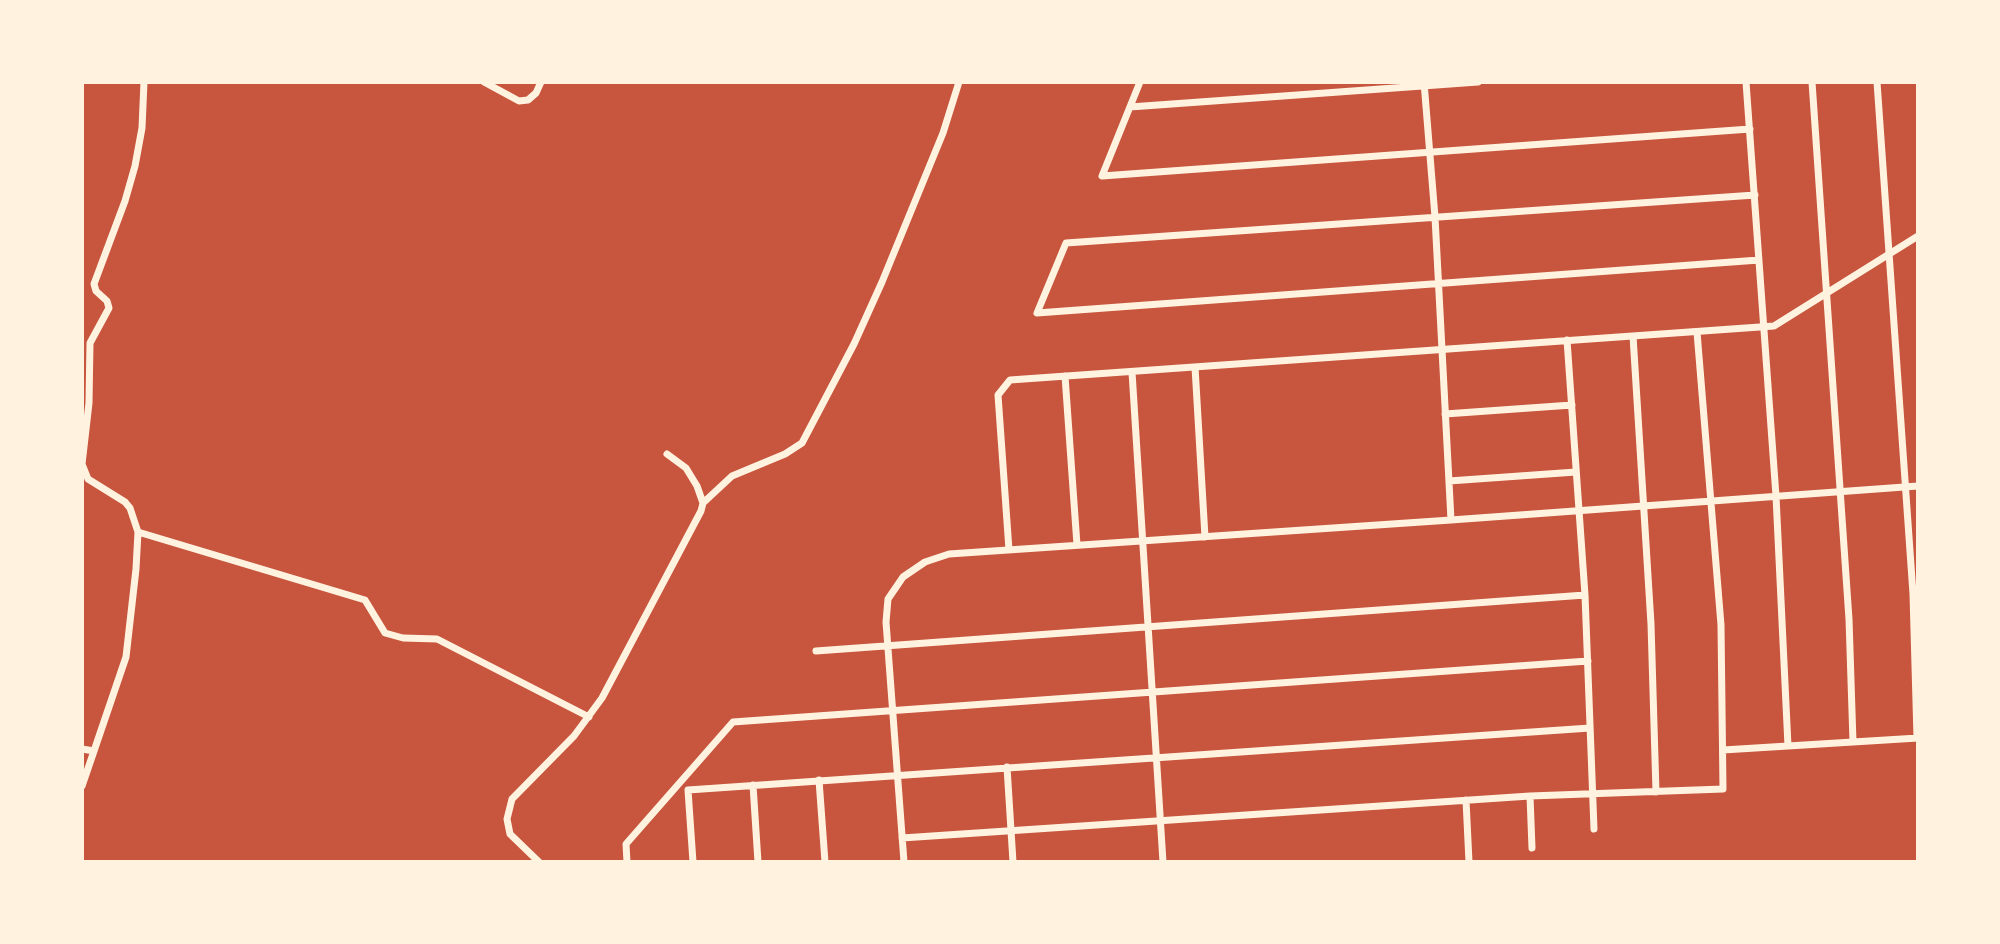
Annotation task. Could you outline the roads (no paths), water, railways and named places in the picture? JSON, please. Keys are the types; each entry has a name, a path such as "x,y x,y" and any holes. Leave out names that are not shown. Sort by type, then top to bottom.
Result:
{"street":[{"path":"82,786 126,657 138,532 135,516 125,502 83,475 82,464 89,403 90,343 109,308 94,284 135,166 142,128 144,82"},
{"path":"484,82 519,101 528,100 541,82"},
{"path":"539,862 510,834 509,808 519,790 589,717 614,678 703,503 732,476 785,454 802,443 854,344 882,282 943,133 959,82"},
{"path":"1140,82 1102,176 1750,129"},
{"path":"1130,107 1478,82"},
{"path":"1746,82 1776,496 1788,746"},
{"path":"1812,82 1849,619 1853,742"},
{"path":"1723,750 1918,738 1906,487 1877,82"},
{"path":"1424,84 1435,217 1451,520"},
{"path":"1755,195 1066,243 1037,313 1759,260"},
{"path":"1009,550 998,395 1010,380 1774,326 1918,236"},
{"path":"902,838 1530,796 1723,789 1721,625 1697,332"},
{"path":"1633,336 1651,624 1656,792"},
{"path":"1567,340 1585,595 1594,829"},
{"path":"1195,367 1205,537"},
{"path":"1132,372 1163,862"},
{"path":"1065,376 1077,545"},
{"path":"1445,414 1572,405"},
{"path":"667,454 686,468 703,503"},
{"path":"1449,481 1576,472"},
{"path":"904,862 886,622 888,599 903,577 925,562 949,554 1918,486"},
{"path":"138,532 365,600 385,633 403,638 437,639 589,717"},
{"path":"816,651 1585,595"},
{"path":"627,862 626,844 733,722 1588,661"},
{"path":"693,862 688,790 1590,728"},
{"path":"82,749 94,751"},
{"path":"898,774 1154,757"},
{"path":"1007,767 1013,862"},
{"path":"819,780 825,862"},
{"path":"753,785 758,862"},
{"path":"1530,796 1532,848"},
{"path":"1466,800 1469,862"}]}
